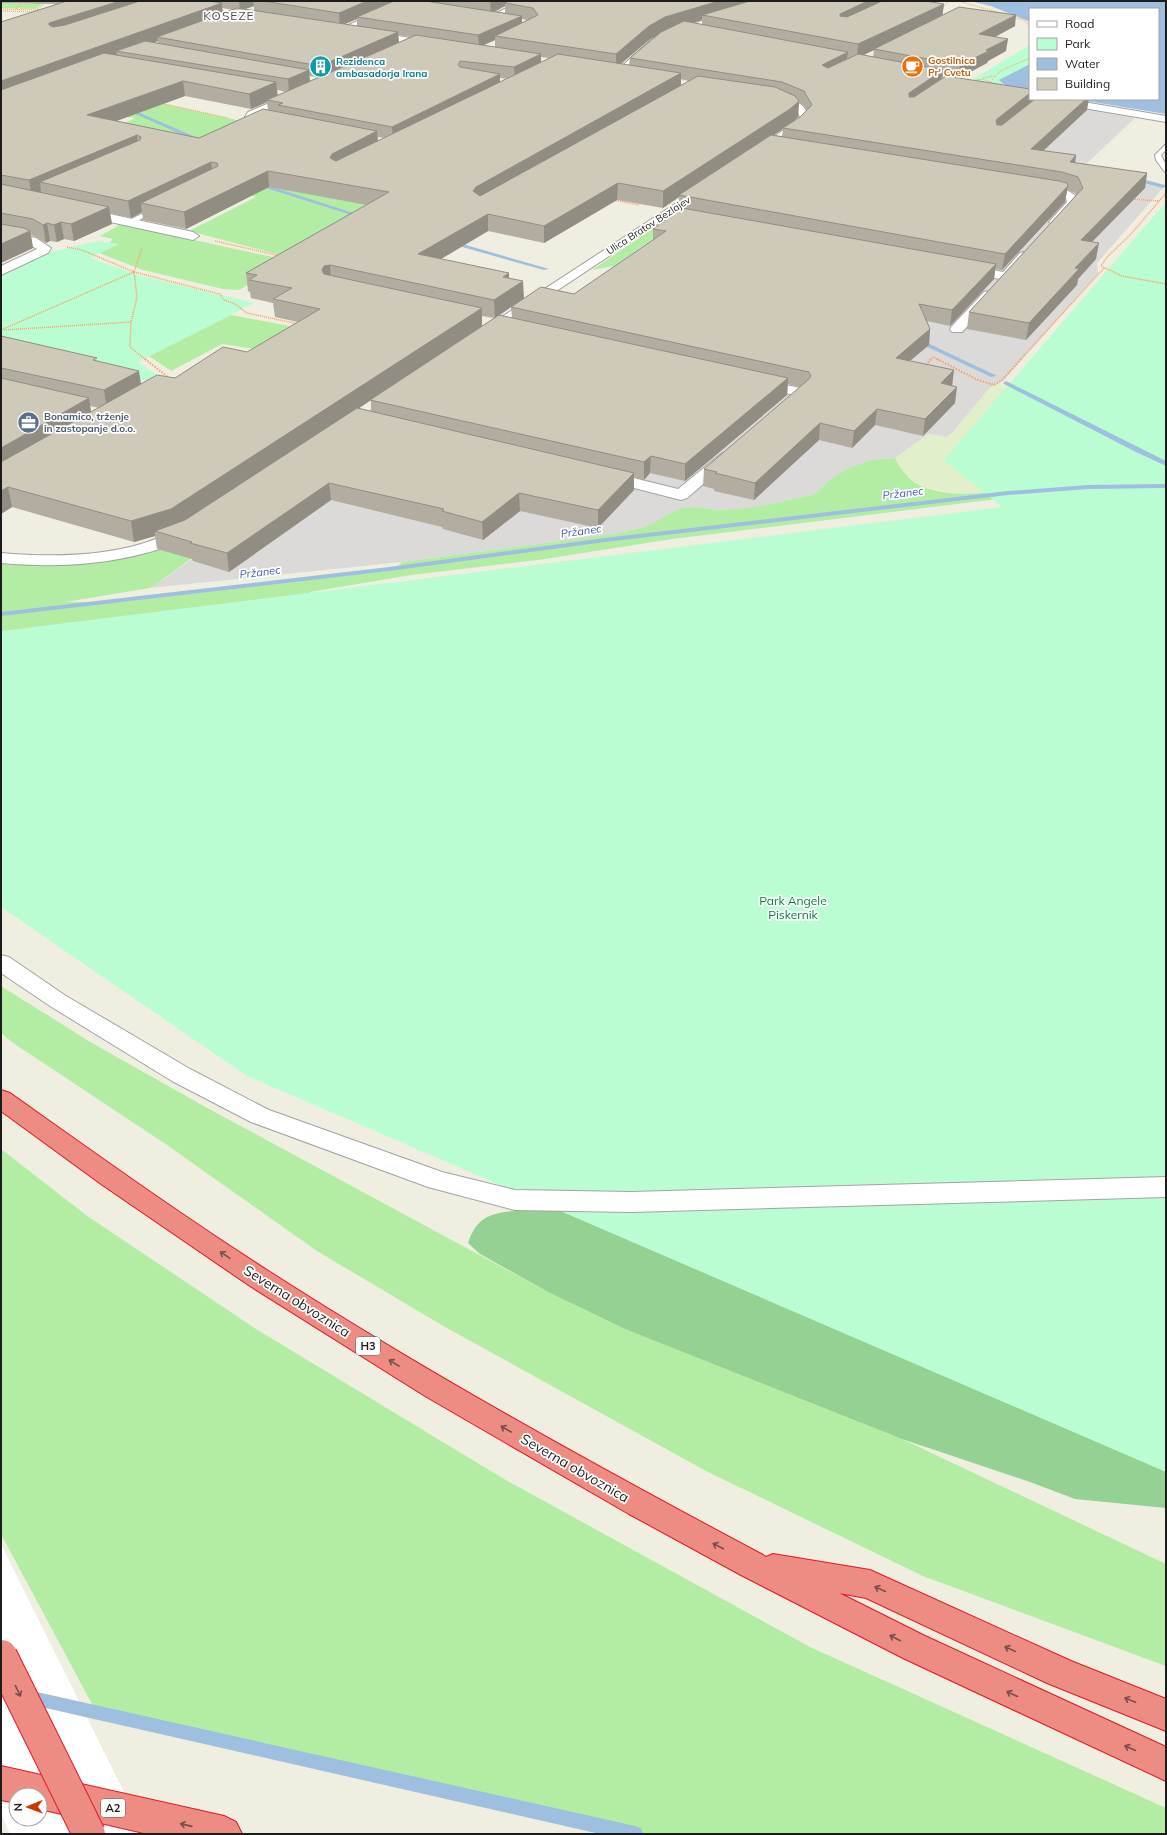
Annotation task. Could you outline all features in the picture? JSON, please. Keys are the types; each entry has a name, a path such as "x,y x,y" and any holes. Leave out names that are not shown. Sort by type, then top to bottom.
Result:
{"highway":[{"name":"Severna obvoznica","path":"1,1099 260,1279 415,1376 640,1505 752,1565 914,1648 1166,1764"},
{"path":"752,1565 870,1584 1059,1672 1166,1715"},
{"path":"1,1656 89,1834"},
{"name":"A2","path":"1,1783 224,1834"}],"street":[{"path":"512,21 488,17 527,1"},
{"path":"634,76 614,73 653,43 680,29 780,1"},
{"path":"393,9 338,29 444,46"},
{"path":"680,29 702,33"},
{"path":"399,49 415,42"},
{"path":"273,123 250,117 252,114 305,90"},
{"path":"743,162 802,122 804,114 799,108 790,103 758,95"},
{"path":"1054,100 1166,119"},
{"path":"769,144 783,147"},
{"name":"Ulica Bratov Bezlajev","path":"475,340 714,181"},
{"path":"1029,187 1059,192 1072,196 1073,202 1048,230"},
{"path":"68,209 194,236"},
{"path":"663,214 678,217"},
{"path":"1,235 32,242 42,245 45,248 38,254 1,271"},
{"path":"957,329 1033,247"},
{"path":"956,267 1006,276"},
{"path":"482,322 515,329"},
{"path":"748,381 801,392 789,403"},
{"path":"590,473 681,495 735,449"},
{"path":"1,558 64,560 110,556 166,541 192,528"},
{"path":"1,962 58,1000 181,1075 260,1116 437,1180 515,1200 631,1202 1166,1187"}],"lane":[{"path":"277,94 291,96"},
{"path":"1038,104 1043,100"},
{"path":"1166,146 1158,155 1159,160 1166,170"},
{"path":"129,222 162,206"}],"path":[{"path":"28,17 48,1"},
{"path":"940,8 950,1"},
{"path":"958,1 1023,20 1029,25"},
{"path":"15,9 21,3"},
{"path":"1,10 38,10"},
{"path":"1,10 42,11"},
{"path":"992,80 1000,71 1029,58"},
{"path":"967,84 978,78 994,76"},
{"path":"978,78 992,80 1003,87"},
{"path":"154,102 245,120 258,120"},
{"path":"1166,192 1130,235 1103,260 1101,266 1122,276 1166,284"},
{"path":"608,199 640,205"},
{"path":"1129,199 1160,201"},
{"path":"150,227 134,272 137,297 131,322 130,347 173,380"},
{"path":"194,236 283,257"},
{"path":"45,248 68,247 82,250 134,272 220,294 224,300 235,304 247,314 301,325"},
{"path":"922,368 933,357 978,380 994,385 1002,380 1104,268"},
{"path":"1,330 134,272"},
{"path":"1,330 131,322"}],"shaded area":[{"path":"636,73 1029,99 1029,100 1038,100 1135,118 1082,168 1163,188 1097,263 1098,274 1005,379 987,391 953,432 946,437 929,434 895,458 871,460 831,479 813,495 755,507 721,510 694,507 648,526 620,533 402,562 150,588 853,107"}],"green space":[{"path":"37,1 46,1 35,9 1,8 1,3 33,4"},
{"path":"1029,46 1029,94 968,82"},
{"path":"132,97 269,127 394,202 291,258 189,231 256,197 241,193 113,129 135,118 95,113"},
{"name":"Park Angele Piskernik","path":"1166,202 1166,1472 247,1076 1,907 1,631 1002,507 944,460"},
{"path":"680,220 614,266 592,270 661,223"},
{"path":"121,224 291,261 239,290 223,289 143,270 99,253 118,244 109,243 113,239 100,236"},
{"path":"98,241 119,244 90,258 142,276 254,303 138,362 160,377 151,382 1,346 1,275 42,254"},
{"path":"231,315 332,334 279,353 222,344 171,371 149,356"},
{"path":"997,382 1092,432 1053,484 967,494 936,490 919,485 908,478 895,458 929,434 946,437 953,432 987,391"},
{"path":"895,458 905,474 915,483 934,490 950,493 985,493 1053,484 1014,497 672,539 545,559 411,575 310,592 309,604 1,706 1,562 171,546 198,554 150,588 65,602 121,602 394,570 402,562 620,533 648,526 681,508 694,507 721,510 755,507 813,495 831,479 847,469 871,460"},
{"path":"1,986 92,1043 209,1109 550,1293 625,1329 902,1439 1166,1564 1166,1666 923,1576 706,1471 445,1327 317,1251 167,1145 13,1043 1,1033"},
{"path":"1,1149 86,1215 256,1329 504,1479 810,1647 1166,1808 1166,1834 603,1834 437,1792 100,1719 1,1534"},
{"path":"1166,1198 1166,1508 1075,1499 1030,1482 902,1439 625,1329 550,1293 480,1254 468,1243 477,1225 483,1219 497,1214 525,1209"}],"water":[{"path":"970,1 1166,1 1166,114 1081,100 1159,100 1159,8 1029,8 1029,22 991,6"},
{"path":"1029,65 1029,90 1005,85 999,80"}],"pier":[{"path":"1,1544 118,1780 147,1834 10,1834 1,1814"}],"building":[{"path":"67,1 120,1 49,23 49,25 53,27 65,25 140,1 208,1 222,3 1,81 1,22"},
{"path":"263,1 367,1 339,13"},
{"path":"394,1 425,1 522,16 478,35 357,17"},
{"path":"508,1 719,1 665,17 649,26 616,54 495,36 538,15 533,8 505,3"},
{"path":"750,1 868,1 840,14 840,16 847,17 882,1 925,1 944,4 858,44 702,15"},
{"path":"959,7 1016,15 979,34 1008,39 986,50 989,51 960,65 874,49"},
{"path":"237,8 398,32 320,66 157,37"},
{"path":"684,21 848,52 822,65 828,68 858,54 943,70 909,93 909,97 914,97 946,76 1029,89 1029,94 996,120 997,125 1002,125 1034,100 1085,100 1031,149 1076,155 1070,162 1147,173 1081,240 1099,243 1075,268 1079,269 1029,323 969,312 1083,188 1078,177 1062,172 783,128 800,117 812,105 804,91 782,82 630,58 661,32"},
{"path":"416,35 541,54 514,67 460,61 458,65 460,67 500,74 392,127 278,105 283,103 267,100"},
{"path":"145,41 309,70 288,79 116,51"},
{"path":"104,53 276,82 249,94 183,81 87,115 199,138 263,109 377,131 332,154 330,158 336,161 558,54 681,73 476,187 473,191 480,196 698,76 775,87 795,96 799,101 790,109 663,191 618,183 544,226 488,214 418,254 509,273 503,277 523,281 494,300 330,265 324,266 322,270 324,274 482,308 171,509 131,521 8,487 1,491 1,462 157,375 175,378 223,347 247,352 320,309 273,299 292,288 249,280 257,275 246,273 389,192 268,171 184,212 141,203 218,166 217,163 211,162 128,201 40,182 140,140 141,137 137,135 29,180 1,175 1,90"},
{"path":"771,135 1059,181 1067,183 1068,186 1005,254 679,195"},
{"path":"1,184 109,207 71,224 61,222 54,225 47,223 43,225 33,219 1,213"},
{"path":"682,208 996,264 952,310 919,304 930,329 896,358 954,370 941,383 957,387 925,419 877,409 854,431 820,423 755,483 704,469 808,380 811,376 809,372 511,307 541,287 574,294 666,231 653,229"},
{"path":"1,224 24,228 30,231 1,244"},
{"path":"499,315 788,378 685,464 651,456 644,462 370,400"},
{"path":"1,336 97,358 93,360 139,371 104,390 1,368"},
{"path":"1,378 89,398 1,448"},
{"path":"357,408 634,473 598,510 519,493 482,522 442,511 444,509 329,483 227,553 190,543 192,542 155,531 185,520"}],"waterway":[{"path":"126,108 203,142"},
{"path":"1134,179 1163,186"},
{"path":"255,183 363,217"},
{"path":"450,242 546,269"},
{"path":"917,340 993,376"},
{"path":"1006,383 1166,464"},
{"name":"Pržanec","path":"1,614 389,569 613,539 1008,493 1088,487 1166,486"},
{"path":"28,1697 635,1834"}],"place":[{"name":"Gostilnica Pr' Cvetu","path":"913,66"},
{"name":"Rezidenca ambasadorja Irana","path":"321,67"},
{"name":"Bonamico, trženje in zastopanje d.o.o.","path":"29,422"}],"district":[{"name":"KOSEZE","path":"229,16"}]}
